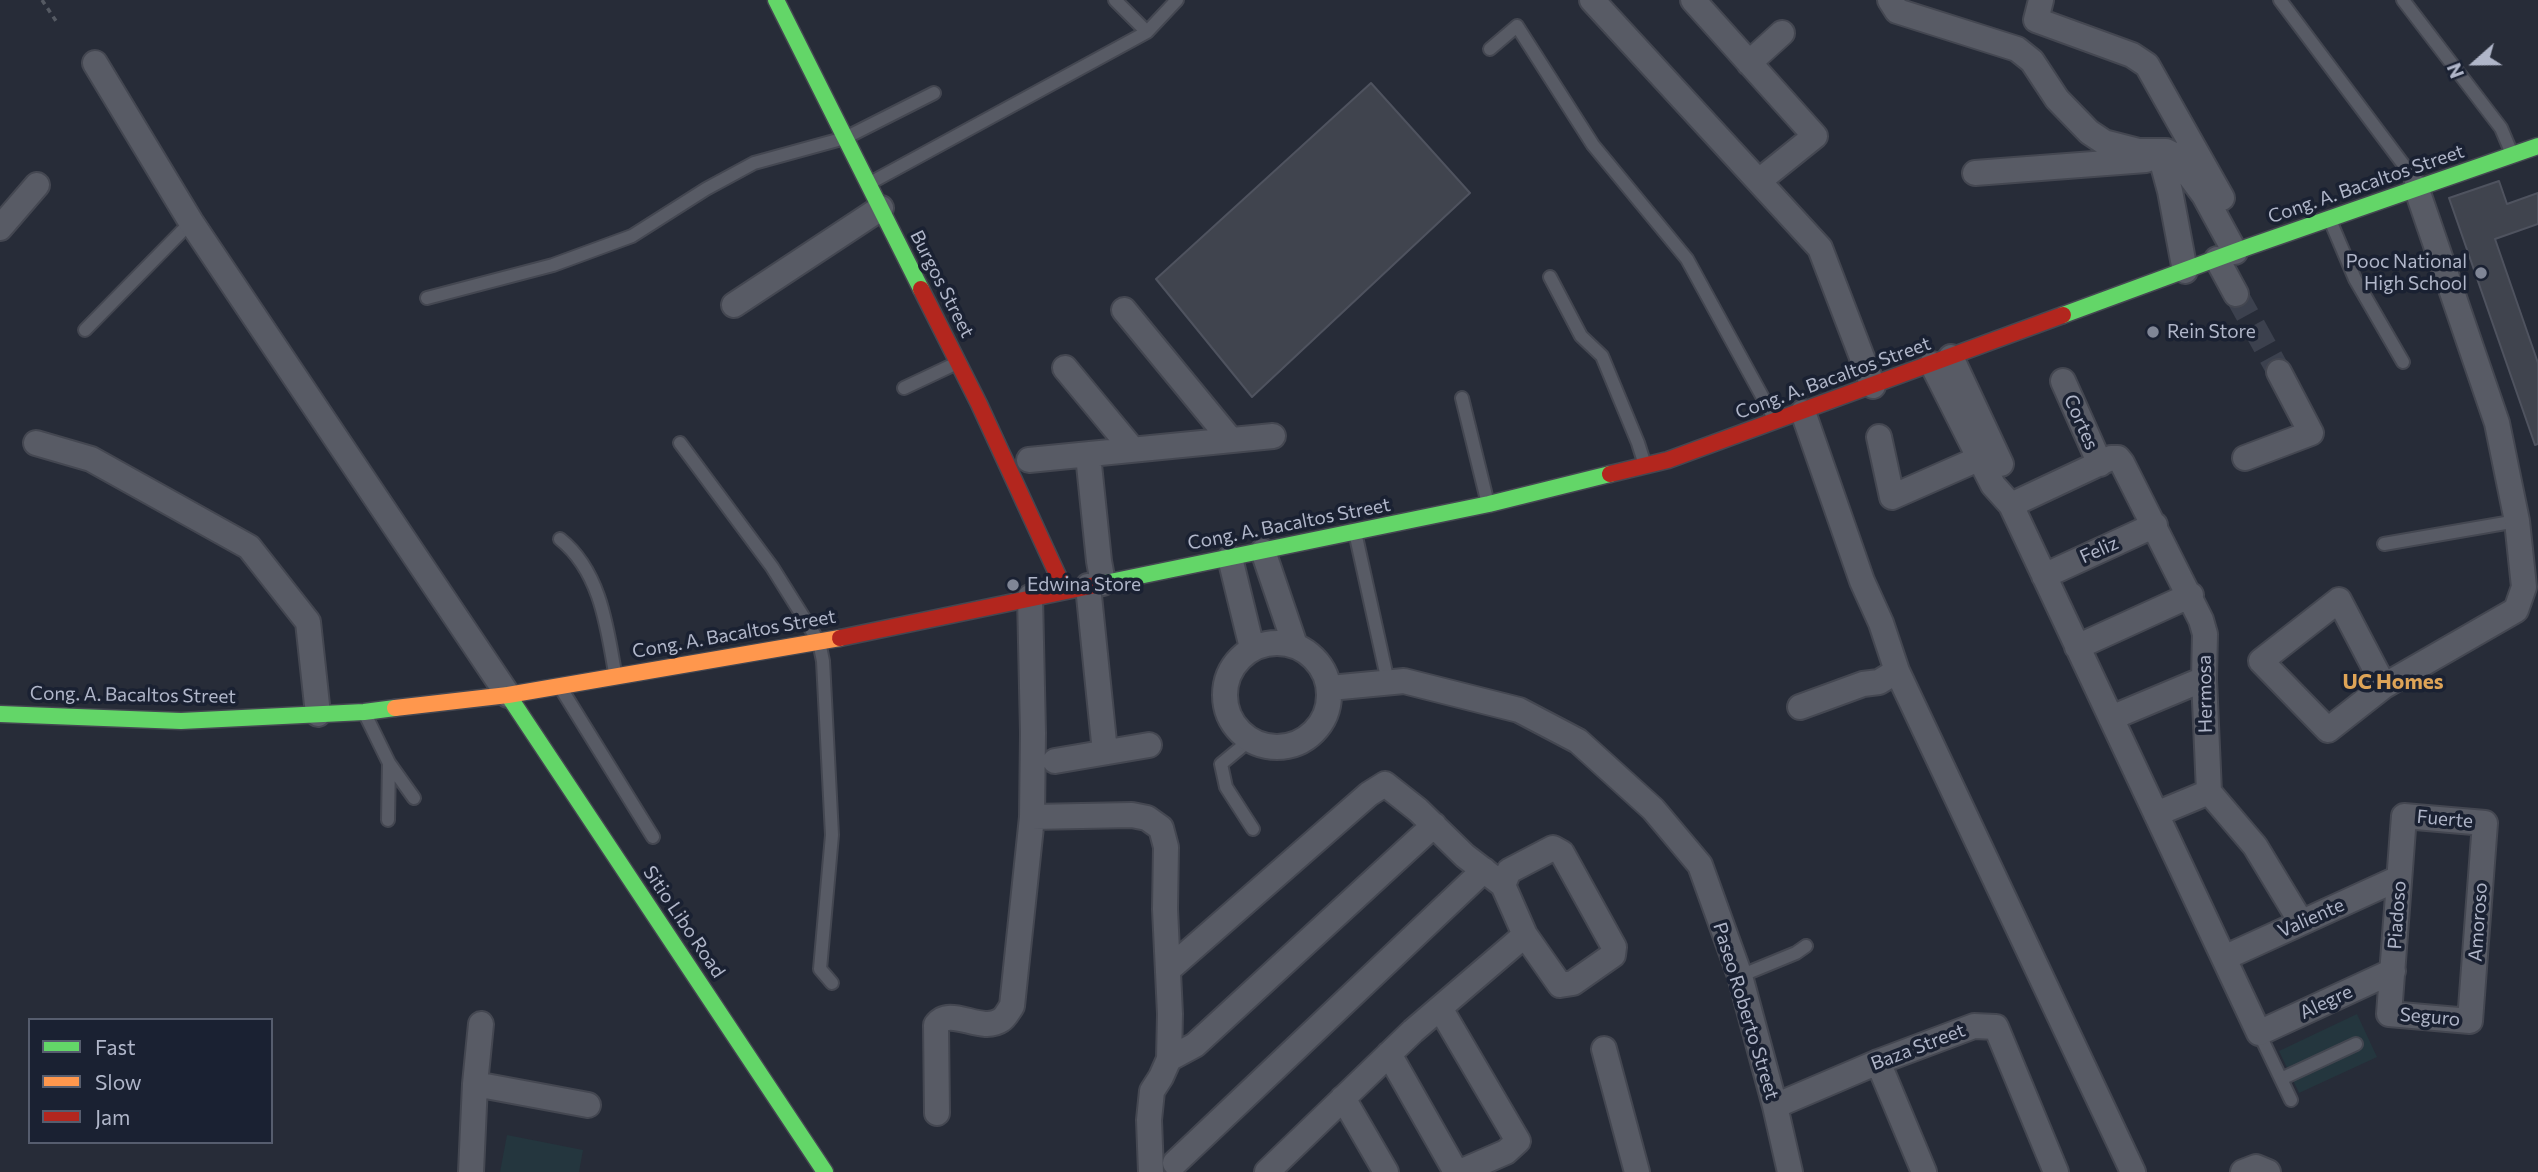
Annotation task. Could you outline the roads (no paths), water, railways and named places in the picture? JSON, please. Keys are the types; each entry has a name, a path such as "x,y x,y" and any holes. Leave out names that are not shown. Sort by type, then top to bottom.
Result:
{"street":[{"name":"Burgos Street","path":"776,0 958,362 1085,587"},
{"path":"1592,0 1820,248 1873,386"},
{"path":"1889,0 1897,11 2025,54 2057,99 2089,132 2104,142 2139,151 2166,151 2170,191 2185,271"},
{"path":"2041,0 2036,20 2132,55 2147,65 2156,78 2234,253 2236,294"},
{"path":"1698,2 1815,136 1759,181"},
{"path":"1749,63 1782,33"},
{"path":"95,63 191,222 508,695"},
{"name":"Cong. A. Bacaltos Street","path":"0,714 181,721 364,712 508,695 818,642 1489,504 1668,460 2416,187 2538,146"},
{"path":"1975,173 2167,157"},
{"path":"2167,157 2204,195 2234,253"},
{"path":"0,228 37,185"},
{"path":"2384,686 2339,600 2261,661 2328,730 2384,686 2515,610 2524,587 2517,521 2497,423 2416,187"},
{"path":"734,305 881,208"},
{"path":"1124,310 1230,439"},
{"path":"1941,361 1987,455 1993,485 2011,505 2259,1033"},
{"path":"1065,368 1133,450"},
{"path":"2245,458 2311,433 2279,372"},
{"name":"Cortes","path":"2063,381 2109,461"},
{"path":"1804,412 1862,581 1881,623 1897,671 2133,1172"},
{"path":"1029,460 1273,436"},
{"path":"1879,437 1892,497 1987,455"},
{"path":"36,443 91,459 249,547 308,622 318,714"},
{"path":"1088,455 1099,561 1085,587 1105,752"},
{"path":"2011,505 2109,461"},
{"name":"Hermosa","path":"2109,461 2155,525 2202,620 2205,634 2204,678 2209,792"},
{"name":"Feliz","path":"2044,576 2155,525"},
{"path":"1263,551 1295,645"},
{"path":"1230,558 1252,648"},
{"path":"2077,647 2191,595"},
{"path":"937,1113 936,1025 948,1017 986,1025 1002,1020 1012,1006 1032,817 1030,597"},
{"path":"1273,642 1295,645 1312,654 1324,670 1330,688 1329,708 1321,726 1306,739 1288,747 1269,747 1250,740 1238,730 1229,717 1225,686 1235,664 1252,648 1273,642"},
{"path":"1800,707 1841,690 1879,682 1897,671"},
{"path":"2111,718 2204,678"},
{"name":"Paseo Roberto Street","path":"1330,688 1404,681 1519,710 1578,741 1653,809 1700,865 1740,976 1790,1172"},
{"name":"Sitio Libo Road","path":"508,695 825,1172"},
{"path":"1055,761 1150,745"},
{"path":"1168,970 1369,794 1385,783 1493,877 1525,934 1560,985 1573,983 1613,955 1614,947 1562,853 1553,848 1493,877 1175,1163"},
{"path":"2156,814 2209,792 2255,846 2301,922"},
{"path":"1032,817 1132,815 1147,818 1161,828 1166,847 1169,1059 1152,1091 1149,1120 1151,1172"},
{"name":"Fuerte","path":"2404,816 2485,823"},
{"name":"Piadoso","path":"2389,1014 2404,816"},
{"name":"Amoroso","path":"2470,1021 2485,823"},
{"path":"1169,1059 1195,1045 1434,825"},
{"name":"Valiente","path":"2224,958 2399,878"},
{"path":"1266,1172 1389,1054 1525,934"},
{"name":"Alegre","path":"2259,1033 2393,971"},
{"path":"1389,1054 1458,1172 1506,1152 1518,1141 1440,1008"},
{"name":"Seguro","path":"2389,1014 2470,1021"},
{"path":"471,1172 481,1024"},
{"name":"Baza Street","path":"1775,1106 1878,1062 1974,1026 1996,1027 2056,1172"},
{"path":"1604,1049 1637,1172"},
{"path":"1878,1062 1924,1172"},
{"path":"475,1084 588,1105"},
{"path":"1343,1098 1386,1172"},
{"path":"2243,1172 2256,1167 2268,1172"}],"lane":[{"path":"1115,0 1147,32"},
{"path":"868,184 1147,32 1177,0"},
{"path":"2280,0 2403,164 2416,187"},
{"path":"2403,0 2501,128 2512,155"},
{"path":"1490,49 1517,26 1593,145 1687,259 1775,422"},
{"path":"428,298 553,265 632,236 706,189 754,163 845,138 934,93"},
{"path":"2330,220 2355,279 2403,362"},
{"path":"85,330 191,222"},
{"path":"1550,277 1581,336 1602,356 1645,466"},
{"path":"904,388 958,362"},
{"path":"1462,398 1489,504"},
{"path":"680,443 772,568 818,642 823,661 832,835 820,969 832,983"},
{"path":"2384,544 2517,521"},
{"path":"1355,532 1388,682"},
{"path":"560,539 572,549 591,577 608,626 615,677"},
{"path":"559,687 653,836"},
{"path":"364,712 389,763 414,798"},
{"path":"1250,740 1221,764 1226,787 1252,829"},
{"path":"388,820 389,763"},
{"path":"1740,976 1797,953 1807,946"},
{"path":"2259,1033 2291,1100"},
{"path":"2281,1079 2356,1044"}],"tunnel":[{"path":"2236,294 2279,372"}],"place":[{"name":"Pooc National High School","path":"2481,273"},
{"name":"Rein Store","path":"2153,332"},
{"name":"Edwina Store","path":"1013,585"}],"district":[{"name":"UC Homes","path":"2393,682"}]}
